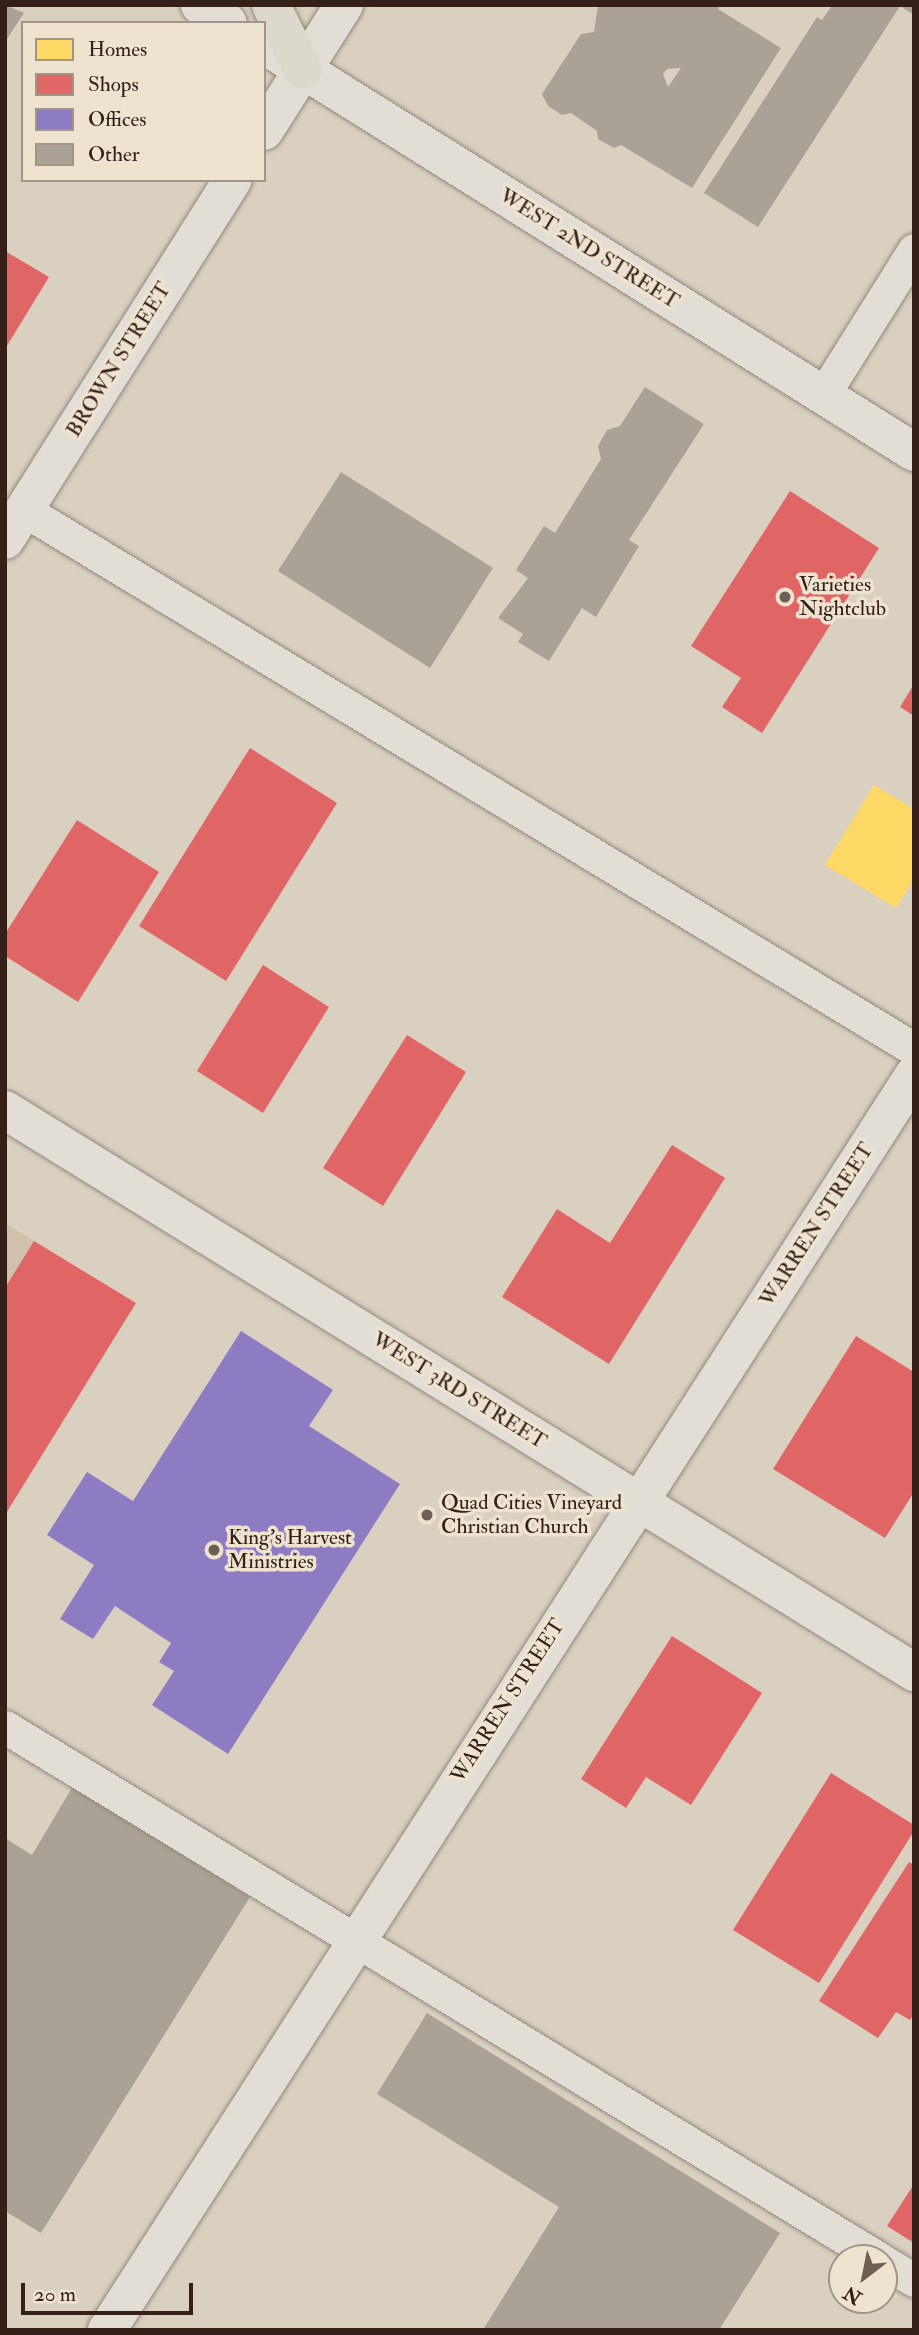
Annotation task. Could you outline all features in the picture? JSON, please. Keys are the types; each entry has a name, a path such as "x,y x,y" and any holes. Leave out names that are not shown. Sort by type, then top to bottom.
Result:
{"highway":[{"path":"271,5 303,69"}],"street":[{"path":"200,5 225,21"},
{"path":"266,128 344,5"},
{"name":"WEST 2ND STREET","path":"266,46 914,452"},
{"name":"BROWN STREET","path":"15,525 232,182"},
{"name":"WARREN STREET","path":"107,2330 355,1938 914,1075"},
{"name":"WEST 3RD STREET","path":"5,1110 914,1672"}],"lane":[{"path":"823,395 914,250"},
{"path":"15,525 914,1049"},
{"path":"5,1727 855,2244"},
{"path":"898,2270 914,2280"}],"shaded area":[{"path":"5,1223 34,1241 5,1288"}],"building: Homes":[{"path":"874,785 914,809 914,879 896,908 825,865"}],"building: Shops":[{"path":"5,251 49,277 5,349"},
{"name":"Varieties Nightclub","path":"790,491 879,548 762,733 722,707 741,678 691,646"},
{"path":"914,684 914,716 900,707"},
{"path":"250,748 337,803 226,981 139,926"},
{"path":"77,820 159,872 78,1002 5,956 5,934"},
{"path":"263,965 329,1007 263,1113 197,1071"},
{"path":"407,1035 466,1072 383,1206 323,1168"},
{"path":"672,1145 725,1178 609,1364 502,1297 557,1209 610,1243"},
{"path":"34,1241 136,1303 5,1515 5,1288"},
{"path":"856,1336 914,1372 914,1492 885,1538 773,1469"},
{"path":"672,1636 762,1693 691,1805 646,1777 626,1808 581,1779"},
{"path":"831,1773 914,1825 914,1831 819,1983 733,1930"},
{"path":"909,1862 914,1865 914,2014 910,2020 896,2012 878,2038 819,2001"},
{"path":"914,2184 914,2243 887,2226"}],"building: Offices":[{"name":"King’s Harvest Ministries","path":"241,1331 333,1390 309,1426 400,1484 228,1754 152,1705 174,1671 159,1662 171,1643 115,1606 93,1639 60,1619 94,1565 47,1535 87,1472 133,1501"}],"building: Other":[{"path":"5,5 24,13 5,42"},
{"path":"598,5 720,5 718,9 781,48 692,188 621,145 614,148 598,139 597,131 571,113 562,115 548,106 542,94 581,34 594,32","holes":["681,68 668,87 663,74 667,69"]},
{"path":"832,5 914,5 914,15 900,6 758,227 704,193 817,17 822,20"},
{"path":"645,387 704,424 629,540 639,546 596,617 582,608 549,661 518,642 523,634 498,618 528,578 516,570 544,526 555,533 601,459 598,446 607,430 620,426"},
{"path":"341,472 493,568 430,668 278,571"},
{"path":"73,1786 250,1897 41,2233 5,2211 5,1838 32,1855"},
{"path":"427,2013 780,2233 719,2330 483,2330 559,2207 377,2094"}],"place":[{"name":"Varieties Nightclub","path":"785,597"},
{"name":"Quad Cities Vineyard Christian Church","path":"427,1515"},
{"name":"King’s Harvest Ministries","path":"214,1550"}]}
